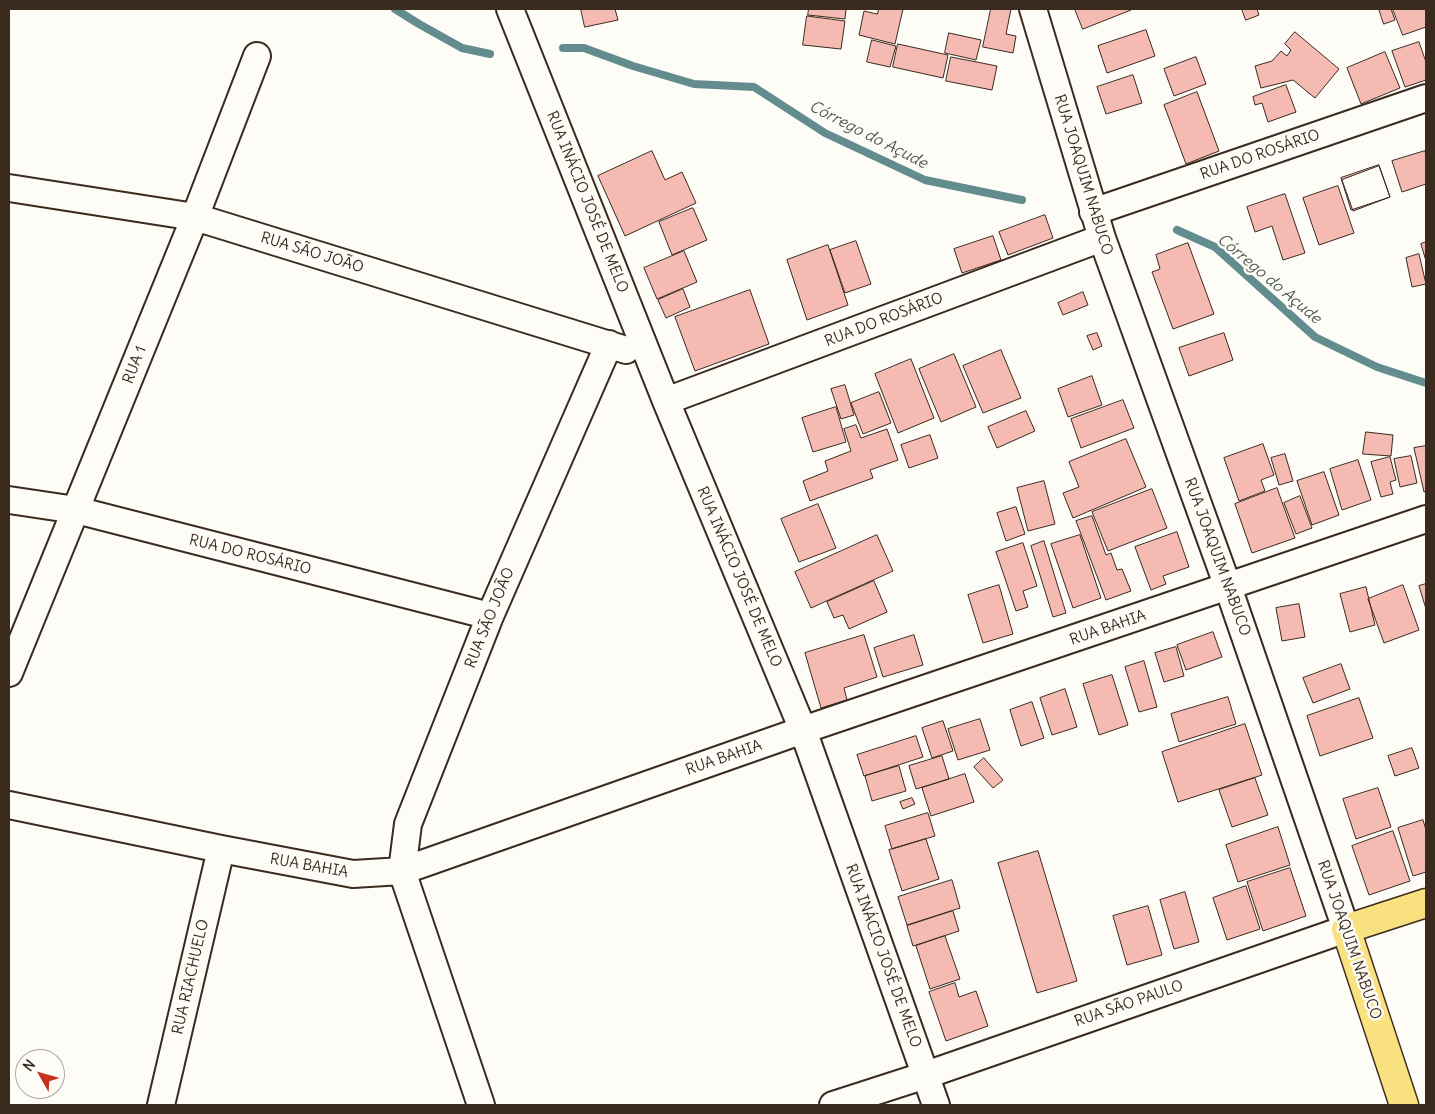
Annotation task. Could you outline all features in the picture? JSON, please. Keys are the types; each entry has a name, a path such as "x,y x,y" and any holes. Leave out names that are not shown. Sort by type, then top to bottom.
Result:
{"main road":[{"name":"RUA SÃO PAULO","path":"1346,929 1426,903"},
{"name":"RUA JOAQUIM NABUCO","path":"1346,929 1404,1105"}],"street":[{"name":"RUA INÁCIO JOSÉ DE MELO","path":"510,9 666,402 803,730 936,1105"},
{"name":"RUA JOAQUIM NABUCO","path":"1033,9 1093,212 1228,587 1346,929"},
{"name":"RUA 1","path":"9,673 195,217 257,56"},
{"name":"RUA DO ROSÁRIO","path":"1093,212 1426,98"},
{"name":"RUA SÃO JOÃO","path":"9,188 195,217 648,357"},
{"name":"RUA DO ROSÁRIO","path":"666,402 1102,238"},
{"name":"RUA SÃO JOÃO","path":"402,871 408,824 490,616 609,344"},
{"name":"RUA DO ROSÁRIO","path":"9,500 76,510 490,616"},
{"name":"RUA BAHIA","path":"9,805 220,849 353,874 402,871 803,730 1426,519"},
{"name":"RUA RIACHUELO","path":"160,1105 220,849"},
{"path":"402,871 481,1105"},
{"name":"RUA SÃO PAULO","path":"833,1105 926,1075 1346,929"}],"building":[{"path":"581,9 615,9 618,20 585,27"},
{"path":"809,9 846,9 845,19 808,15"},
{"path":"879,9 903,9 895,44 859,35 864,11 877,14"},
{"path":"991,9 1011,9 1006,34 1016,36 1013,53 983,47"},
{"path":"1075,9 1131,9 1131,10 1083,29"},
{"path":"1242,9 1257,9 1259,15 1246,20"},
{"path":"1379,9 1391,9 1395,20 1384,24"},
{"path":"1393,9 1426,9 1426,27 1403,35"},
{"path":"807,16 845,21 841,49 803,45"},
{"path":"1146,30 1155,56 1107,73 1098,46"},
{"path":"1295,32 1339,69 1315,98 1293,80 1261,88 1255,66 1272,61 1281,51 1287,56 1291,50 1285,44"},
{"path":"949,33 981,40 976,60 945,53"},
{"path":"872,40 896,46 890,67 867,62"},
{"path":"1419,42 1426,62 1426,80 1405,87 1392,51"},
{"path":"898,44 948,55 943,78 893,67"},
{"path":"1385,52 1400,88 1361,104 1347,68"},
{"path":"951,57 997,66 992,90 946,81"},
{"path":"1196,57 1206,84 1174,96 1164,69"},
{"path":"1133,75 1142,103 1106,114 1097,87"},
{"path":"1286,85 1296,112 1268,122 1262,103 1255,105 1253,97"},
{"path":"1197,92 1219,151 1186,164 1164,105"},
{"path":"652,151 665,180 682,172 696,203 625,236 598,176"},
{"path":"1425,151 1426,184 1402,192 1392,161"},
{"path":"1379,165 1390,197 1351,210 1341,178"},
{"path":"1379,166 1390,197 1353,211 1342,180"},
{"path":"1338,186 1354,233 1319,245 1303,198"},
{"path":"1285,194 1305,253 1283,260 1272,226 1255,232 1247,207"},
{"path":"693,208 707,240 672,255 659,222"},
{"path":"1045,215 1053,238 1008,255 999,232"},
{"path":"993,236 1001,260 962,273 954,249"},
{"path":"856,241 871,284 845,293 830,250"},
{"path":"1426,242 1426,261 1421,244"},
{"path":"1188,243 1214,314 1173,329 1152,272 1160,269 1156,255"},
{"path":"828,245 848,305 807,320 787,260"},
{"path":"684,251 697,282 657,299 644,268"},
{"path":"1419,254 1426,284 1412,287 1406,258"},
{"path":"683,289 690,307 666,318 658,300"},
{"path":"750,290 769,344 695,371 675,317"},
{"path":"1083,292 1088,305 1063,315 1058,303"},
{"path":"1097,333 1102,346 1093,350 1087,336"},
{"path":"1224,333 1233,360 1189,376 1179,348"},
{"path":"1001,350 1021,398 983,413 963,366"},
{"path":"954,354 976,407 941,422 919,369"},
{"path":"911,359 934,418 898,433 875,374"},
{"path":"1092,376 1102,405 1068,417 1058,389"},
{"path":"845,385 854,415 841,419 831,389"},
{"path":"879,392 891,423 863,434 851,403"},
{"path":"1123,400 1134,428 1081,448 1071,419"},
{"path":"836,407 846,442 813,452 802,418"},
{"path":"1026,411 1035,431 997,448 988,427"},
{"path":"856,425 861,438 887,429 898,460 870,470 873,478 810,501 803,481 828,471 825,461 851,451 844,429"},
{"path":"1366,432 1393,435 1391,456 1363,454"},
{"path":"930,435 938,458 909,468 901,445"},
{"path":"1126,439 1146,487 1073,518 1063,493 1079,487 1069,462"},
{"path":"1263,444 1274,475 1261,480 1265,491 1239,501 1224,458"},
{"path":"1426,446 1426,491 1424,492 1414,448"},
{"path":"1285,454 1293,481 1279,485 1271,458"},
{"path":"1411,456 1417,483 1400,487 1394,459"},
{"path":"1390,457 1396,480 1390,482 1393,494 1381,497 1371,462"},
{"path":"1358,460 1371,500 1342,510 1330,469"},
{"path":"1324,472 1339,515 1312,525 1297,481"},
{"path":"1044,481 1055,524 1028,531 1017,488"},
{"path":"1277,488 1295,538 1252,553 1235,504"},
{"path":"1152,489 1167,528 1108,551 1092,512"},
{"path":"1300,496 1312,528 1296,534 1284,503"},
{"path":"818,504 836,548 799,562 781,519"},
{"path":"1016,507 1025,534 1006,541 997,513"},
{"path":"1092,516 1106,555 1111,553 1117,570 1122,569 1131,591 1106,600 1076,521"},
{"path":"1177,532 1189,567 1163,576 1166,584 1151,590 1135,547"},
{"path":"877,535 893,571 811,608 795,572"},
{"path":"1080,535 1101,598 1073,608 1051,544"},
{"path":"1044,541 1066,613 1053,617 1031,546"},
{"path":"1023,543 1037,586 1023,591 1028,607 1016,611 996,552"},
{"path":"874,581 887,612 849,629 843,615 834,618 827,602"},
{"path":"1426,584 1426,609 1419,586"},
{"path":"999,585 1013,634 983,643 968,595"},
{"path":"1403,585 1419,630 1384,643 1368,599"},
{"path":"1366,587 1375,625 1350,632 1340,594"},
{"path":"1299,604 1305,637 1282,641 1276,608"},
{"path":"1213,632 1222,657 1186,670 1177,645"},
{"path":"864,635 877,677 844,688 847,700 821,708 805,653"},
{"path":"914,635 923,665 883,677 874,648"},
{"path":"1176,647 1184,676 1164,682 1155,653"},
{"path":"1144,661 1157,707 1139,712 1125,667"},
{"path":"1341,664 1350,689 1313,703 1303,678"},
{"path":"1112,675 1128,725 1099,735 1083,684"},
{"path":"1065,689 1077,727 1052,735 1040,698"},
{"path":"1228,697 1236,724 1179,742 1171,714"},
{"path":"1359,698 1373,738 1320,756 1307,716"},
{"path":"1032,702 1044,738 1021,746 1010,710"},
{"path":"980,719 990,750 958,760 948,729"},
{"path":"943,721 953,751 932,758 922,728"},
{"path":"1245,724 1262,775 1178,802 1162,752"},
{"path":"916,736 923,757 864,776 857,755"},
{"path":"1412,748 1419,768 1395,776 1388,756"},
{"path":"942,756 949,779 916,789 909,766"},
{"path":"984,758 1003,780 993,788 974,767"},
{"path":"899,766 906,791 872,801 865,776"},
{"path":"965,774 974,802 931,816 922,788"},
{"path":"1255,778 1268,815 1232,827 1219,790"},
{"path":"1378,788 1391,827 1356,839 1343,799"},
{"path":"912,798 915,804 903,809 900,802"},
{"path":"928,813 935,836 892,849 885,826"},
{"path":"1423,820 1426,830 1426,872 1413,876 1398,828"},
{"path":"1278,827 1290,865 1238,882 1226,845"},
{"path":"1393,831 1410,881 1369,895 1352,846"},
{"path":"926,839 939,879 902,891 889,850"},
{"path":"1038,851 1077,981 1037,993 998,863"},
{"path":"1290,868 1306,916 1263,931 1247,882"},
{"path":"952,880 960,908 907,925 898,897"},
{"path":"1246,886 1260,929 1227,940 1213,898"},
{"path":"1185,892 1199,942 1174,949 1160,900"},
{"path":"1148,906 1162,955 1127,965 1113,916"},
{"path":"953,911 959,931 913,946 907,926"},
{"path":"945,936 960,979 930,989 916,946"},
{"path":"955,983 959,997 976,991 988,1026 946,1041 929,992"}],"waterway":[{"name":"Córrego do Açude","path":"395,9 462,48 490,54"},
{"name":"Córrego do Açude","path":"563,48 584,48 633,66 694,84 754,87 825,133 925,180 1022,200"},
{"name":"Córrego do Açude","path":"1177,230 1215,247 1315,337 1377,367 1426,383"}]}
